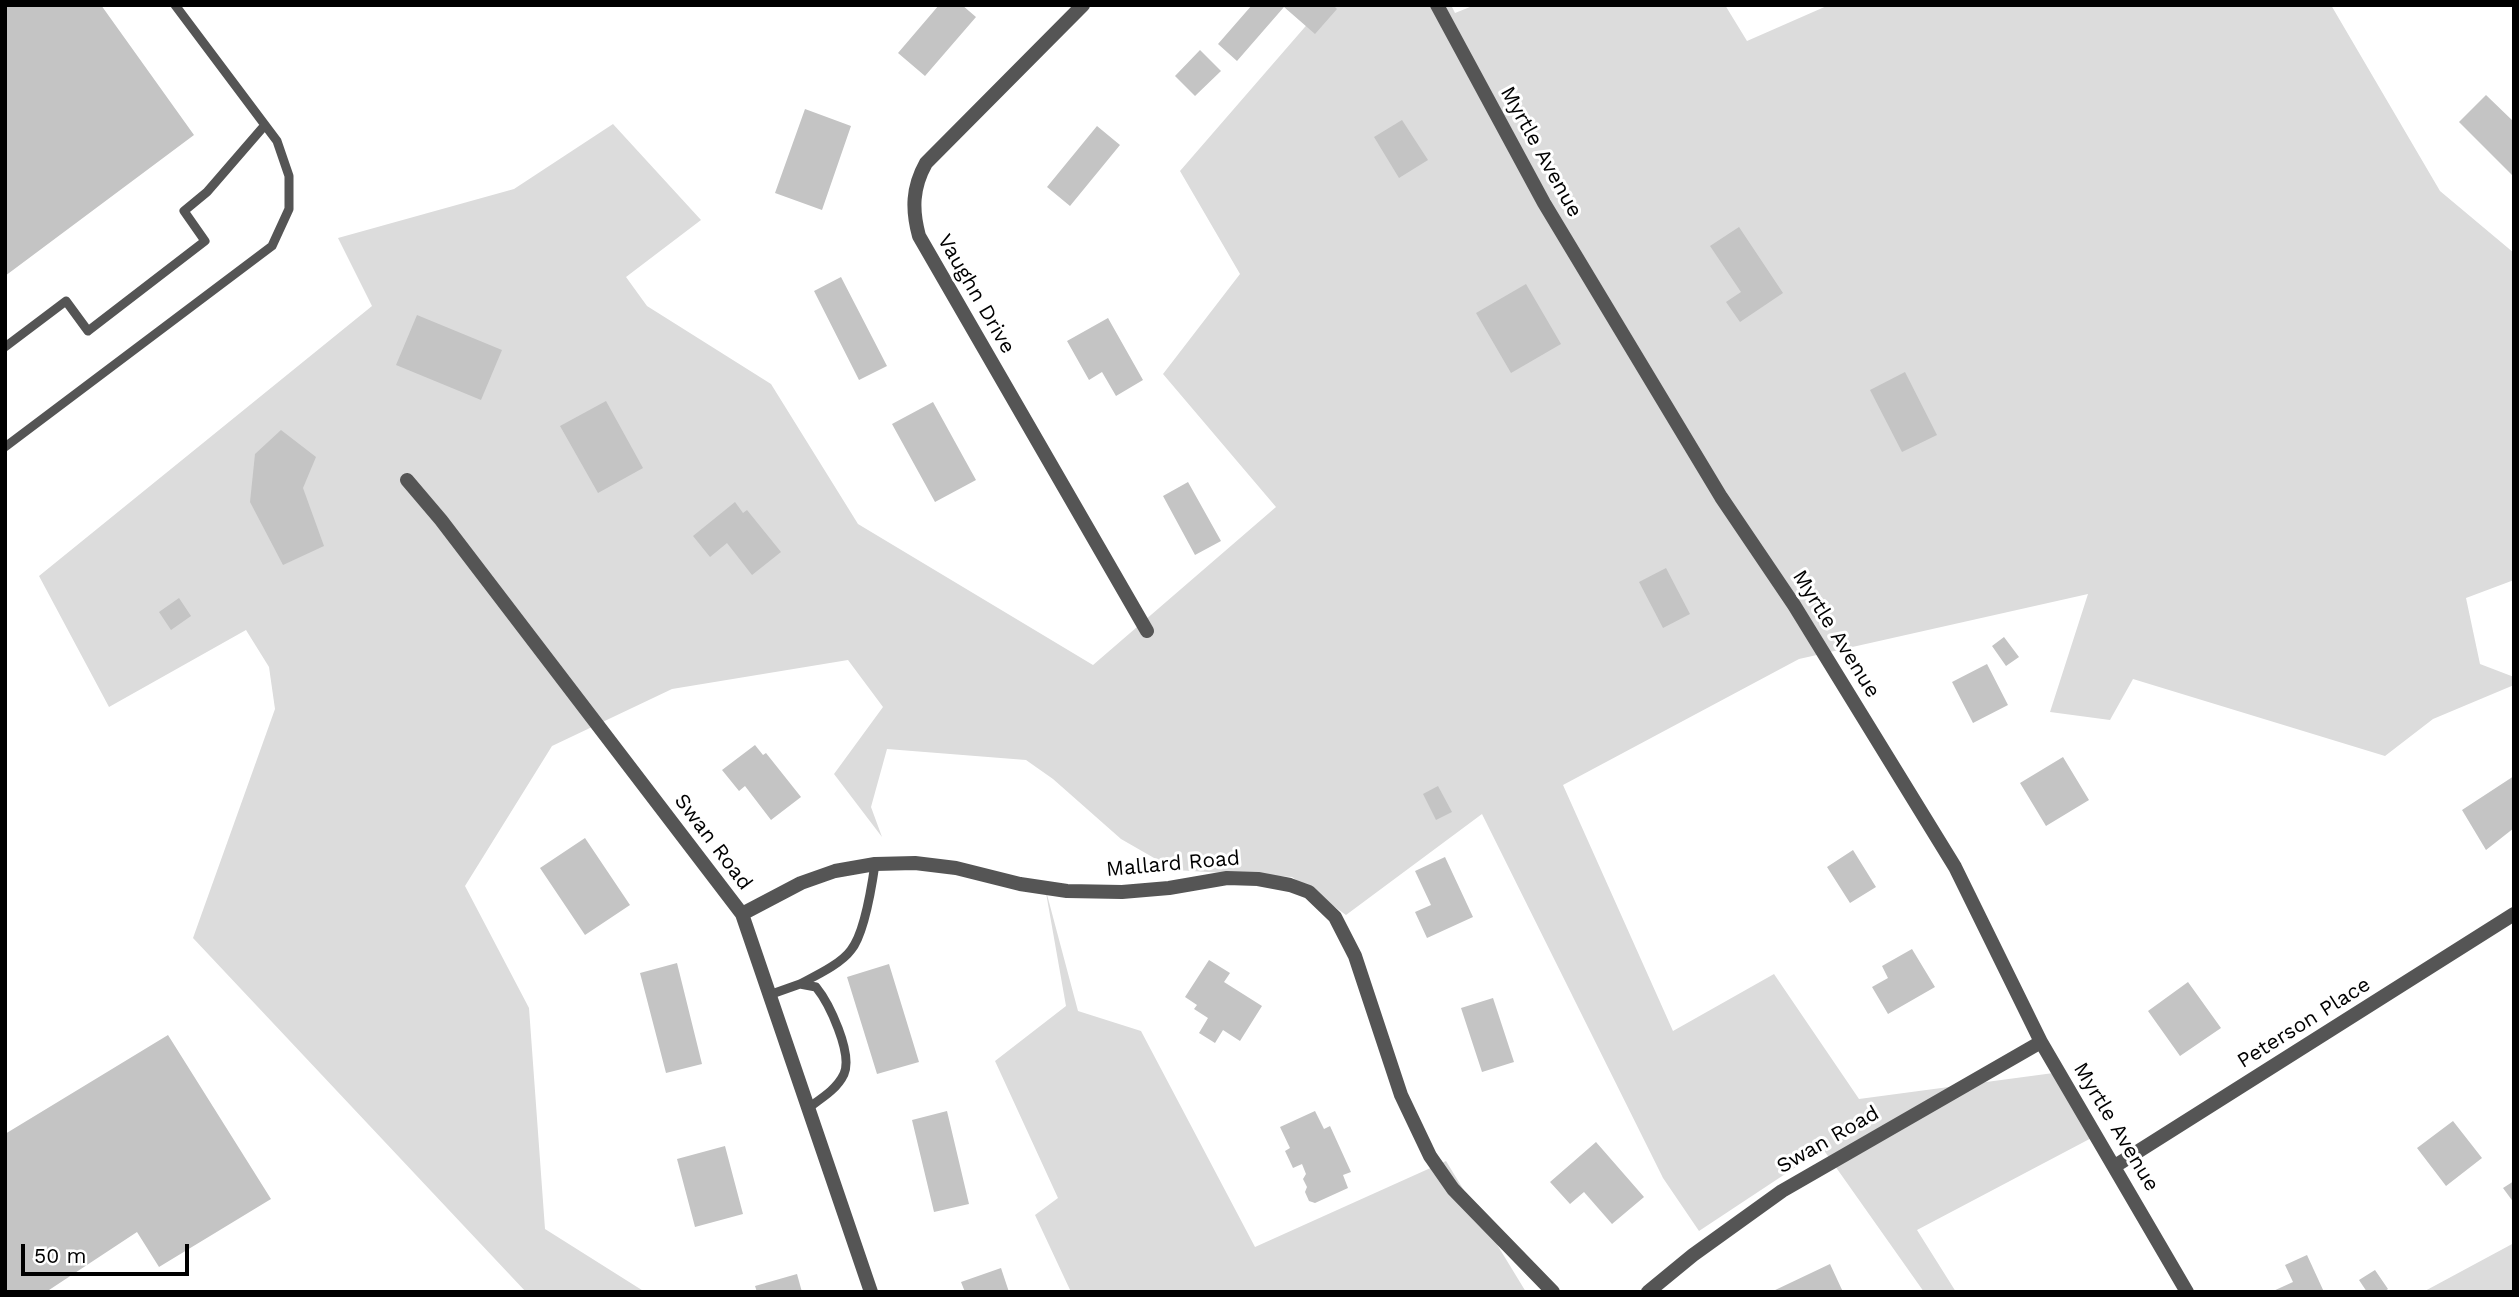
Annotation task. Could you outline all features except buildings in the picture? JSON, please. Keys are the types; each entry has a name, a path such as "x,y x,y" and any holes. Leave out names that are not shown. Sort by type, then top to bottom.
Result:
{"street":[{"name":"Vaughn Drive","path":"1083,5 926,163 914,194 913,215 919,236 1147,631"},
{"name":"Myrtle Avenue","path":"1437,5 1551,215 1721,498 1794,605 1955,867 2041,1042 2187,1292"},
{"name":"Swan Road","path":"407,480 441,520 742,914 871,1292"},
{"name":"Mallard Road","path":"742,914 801,883 835,871 875,864 915,863 956,868 1020,884 1067,891 1122,892 1169,888 1227,878 1258,879 1309,892 1335,917 1356,956 1401,1095 1430,1156 1453,1189 1553,1292"},
{"name":"Peterson Place","path":"2115,1166 2514,914"},
{"name":"Swan Road","path":"1648,1292 1693,1255 1782,1191 2041,1042"}],"lane":[{"path":"5,447 272,246 289,209 289,176 277,141 175,5"},
{"path":"5,347 66,301 88,331 205,241 184,211 207,192 265,125"},
{"path":"769,995 823,972 852,950 866,912 875,864"},
{"path":"800,984 816,987 828,1002 844,1050 846,1071 836,1087 808,1108"}],"shaded area":[{"path":"1324,5 1451,5 1455,13 1475,5 1725,5 1747,41 1829,5 2331,5 2440,191 2514,253 2514,580 2466,598 2480,664 2514,677 2514,685 2433,719 2385,756 2133,679 2110,720 2050,712 2088,594 1799,659 1563,785 1673,1031 1774,974 1859,1099 2061,1072 2099,1134 1917,1230 1956,1292 1924,1292 1823,1149 1699,1231 1663,1178 1482,814 1346,915 1292,877 1175,870 1121,839 1053,779 1026,760 887,749 871,807 882,837 834,774 883,707 848,660 672,689 552,746 465,886 529,1008 545,1229 645,1292 526,1292 193,938 275,709 269,667 246,630 109,707 39,576 372,306 338,238 514,189 613,124 701,220 626,277 647,306 771,384 858,524 1093,665 1276,507 1163,374 1240,274 1180,171"},
{"path":"1045,887 1078,1011 1141,1031 1255,1247 1446,1161 1526,1292 1071,1292 1035,1215 1058,1198 995,1061 1066,1006"},
{"path":"2514,1243 2514,1292 2423,1292"}]}
